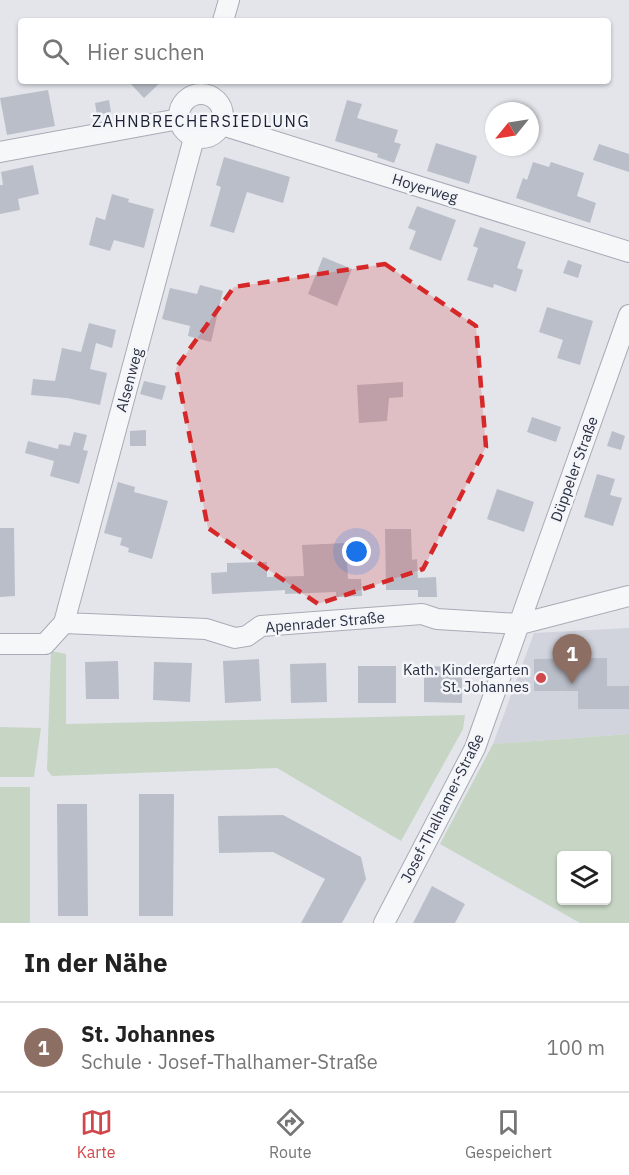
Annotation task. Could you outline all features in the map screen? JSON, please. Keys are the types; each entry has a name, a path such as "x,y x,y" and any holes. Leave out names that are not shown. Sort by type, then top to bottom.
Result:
{"street":[{"path":"224,18 229,0"},
{"path":"205,88 220,105 222,125 207,138 194,138 184,130 179,119 181,106 205,88"},
{"path":"0,152 179,119"},
{"name":"Hoyerweg","path":"222,125 629,252"},
{"name":"Alsenweg","path":"64,623 194,138"},
{"name":"Düppeler Straße","path":"520,624 629,315"},
{"name":"Apenrader Straße","path":"64,623 206,629 235,638 247,636 261,626 422,614 436,619 520,624 629,596"},
{"path":"0,644 45,644 64,623"},
{"name":"Josef-Thalhamer-Straße","path":"384,923 476,748 520,624"}],"highlighted area":[{"path":"385,264 476,326 486,447 423,569 318,604 208,528 176,368 234,287"}],"shaded area":[{"path":"629,628 629,734 493,744 534,633"}],"green space":[{"path":"51,651 66,654 66,724 465,715 463,729 401,841 277,768 52,776 47,770"},
{"path":"0,727 41,728 34,777 0,777"},
{"path":"629,734 629,923 580,923 440,844 493,744"},
{"path":"0,787 30,787 30,923 0,923"}],"building":[{"path":"131,84 159,84 144,98"},
{"path":"48,90 55,126 7,135 0,98"},
{"path":"109,100 111,112 97,115 95,103"},
{"path":"347,100 362,104 357,118 398,130 394,142 401,144 394,163 377,157 378,154 335,141"},
{"path":"436,143 477,156 469,184 427,171"},
{"path":"599,144 629,154 629,172 593,160"},
{"path":"224,157 290,177 283,203 247,192 234,233 210,226 221,187 216,185"},
{"path":"533,162 549,167 551,162 584,173 577,196 596,203 590,223 516,198 523,178 527,180"},
{"path":"33,165 39,194 18,199 20,210 0,214 0,185 3,185 1,172"},
{"path":"112,194 129,199 128,202 154,209 144,248 114,240 110,251 89,245 96,217 105,220"},
{"path":"417,206 456,220 441,261 409,249 416,231 408,228"},
{"path":"480,227 526,242 517,268 523,270 516,292 494,284 493,288 467,280 478,248 473,246"},
{"path":"323,257 352,269 337,306 308,294"},
{"path":"568,260 582,265 578,278 563,273"},
{"path":"200,285 223,291 211,342 188,336 190,326 162,319 170,288 197,294"},
{"path":"547,307 593,321 580,365 557,358 563,340 539,332"},
{"path":"89,323 116,330 112,348 96,343 90,369 107,373 100,405 67,398 31,395 33,379 55,381 62,348 81,352"},
{"path":"144,381 166,386 162,400 140,394"},
{"path":"403,382 403,397 389,398 387,421 359,423 357,385"},
{"path":"532,417 561,427 556,442 527,432"},
{"path":"146,430 146,446 130,446 130,431"},
{"path":"612,431 625,436 621,450 607,446"},
{"path":"74,432 87,435 83,450 88,451 79,484 50,476 54,461 25,453 28,441 58,449 59,444 70,446"},
{"path":"597,474 615,479 610,495 622,498 613,526 584,517"},
{"path":"118,482 135,487 134,492 168,501 152,559 128,552 129,548 120,545 122,538 104,533"},
{"path":"497,489 534,502 524,532 487,519"},
{"path":"0,528 14,528 15,596 0,597"},
{"path":"385,529 411,529 412,560 417,559 418,580 418,578 436,577 437,597 418,597 418,590 386,590"},
{"path":"346,543 348,579 361,579 362,596 336,597 336,592 285,594 285,590 212,594 211,573 227,572 227,563 267,562 267,577 304,576 302,545"},
{"path":"607,658 607,686 629,686 629,709 578,709 578,691 534,691 534,659"},
{"path":"259,659 261,701 225,703 223,661"},
{"path":"118,661 119,699 86,699 85,662"},
{"path":"154,662 192,663 190,702 153,700"},
{"path":"326,663 327,702 291,703 290,664"},
{"path":"358,666 396,666 396,703 358,703"},
{"path":"424,666 462,667 462,703 424,702"},
{"path":"139,794 174,794 173,916 139,916"},
{"path":"57,804 87,804 88,916 58,916"},
{"path":"283,815 361,857 366,879 342,923 301,923 325,879 273,852 219,853 218,816"},
{"path":"432,886 465,904 455,923 413,923"}],"place":[{"name":"Kath. Kindergarten St. Johannes","path":"541,678"},
{"name":"St. Johannes","path":"572,684"}],"district":[{"name":"ZAHNBRECHERSIEDLUNG","path":"201,121"}]}
